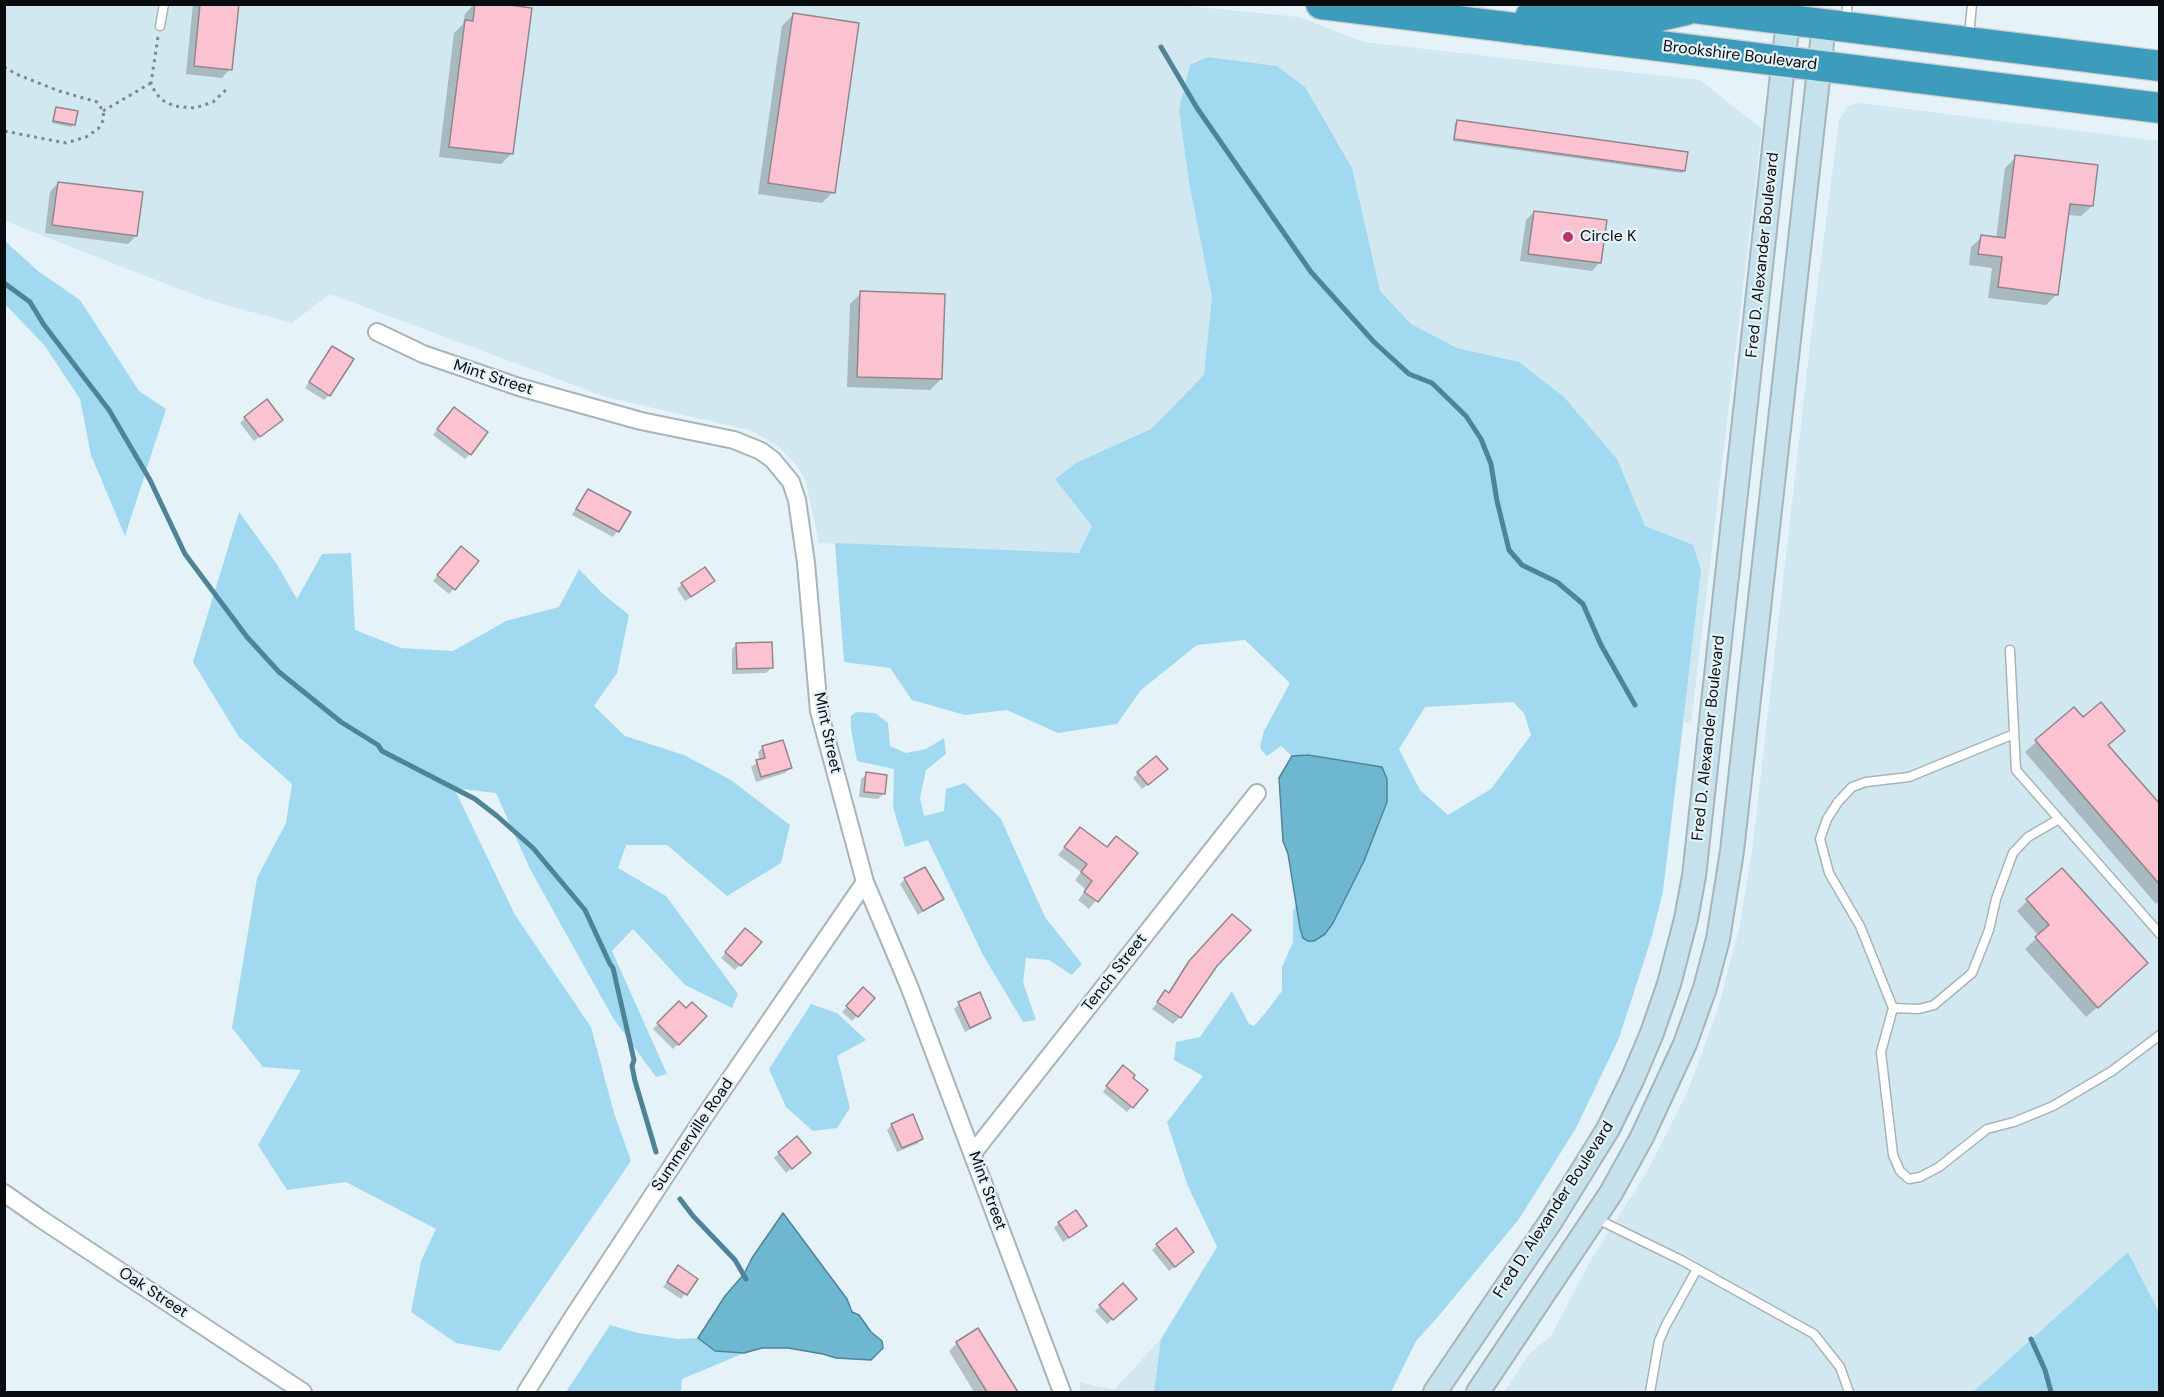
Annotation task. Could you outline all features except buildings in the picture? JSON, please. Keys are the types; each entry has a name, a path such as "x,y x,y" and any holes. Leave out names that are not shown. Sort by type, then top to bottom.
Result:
{"highway":[{"name":"Brookshire Boulevard","path":"1321,4 2160,108"},
{"path":"1662,4 1788,20 1839,19 1969,43 2160,66"},
{"path":"1526,30 1530,17 1543,7 1588,9 1646,19 1695,9"},
{"path":"2080,98 2160,94"}],"main road":[{"name":"Fred D. Alexander Boulevard","path":"1478,1392 1611,1193 1642,1137 1685,1044 1705,988 1725,902 1768,545 1819,65 1839,19"},
{"name":"Fred D. Alexander Boulevard","path":"1435,1392 1575,1185 1608,1130 1634,1078 1652,1033 1669,984 1686,919 1694,876 1788,20"},
{"path":"1468,1342 1498,1361"}],"street":[{"name":"Mint Street","path":"377,332 423,354 519,387 640,421 734,440 760,451 782,469 797,500 806,563 819,711 865,882 909,986 1062,1392"},
{"name":"Tench Street","path":"973,1153 1257,793"},
{"name":"Summerville Road","path":"526,1392 570,1320 704,1117 865,882"},
{"name":"Oak Street","path":"4,1193 303,1392"}],"lane":[{"path":"160,26 164,4"},
{"path":"1969,43 1972,4"},
{"path":"2010,650 2016,770 2160,934"},
{"path":"2014,734 1909,777 1866,782 1852,787 1827,819 1820,838 1829,873 1860,926 1893,1008 1881,1052 1893,1155 1900,1171 1909,1179 1920,1177 1939,1167 1987,1130 2053,1106 2112,1071 2160,1035"},
{"path":"1893,1008 1919,1009 1934,1005 1972,973 1989,930 1996,899 2013,853 2028,837 2059,819"},
{"path":"1594,1218 1696,1269 1814,1334 1840,1367 1849,1392"},
{"path":"1650,1392 1659,1341 1665,1325 1696,1269"}],"path":[{"path":"160,26 152,67 152,83 155,92 162,100 174,105 195,108 213,102 229,87"},
{"path":"4,67 59,91 97,102 104,111 104,119 98,129 66,143 4,131"},
{"path":"104,111 152,83"}],"shaded area":[{"path":"4,5 1178,5 1299,17 1364,42 1700,80 1762,129 1691,724 1684,721 1663,891 1652,936 1619,1038 1576,1128 1519,1219 1416,1341 1391,1392 1081,1392 1079,1382 1114,1390 1343,1140 1284,1069 1586,661 1324,563 819,543 806,482 797,466 779,447 753,431 606,397 330,294 292,323 226,305 202,298 5,221"},
{"path":"1207,57 1277,66 1305,87 1352,168 1380,291 1411,324 1457,348 1519,362 1564,397 1617,459 1645,526 1693,545 1701,570 1663,891 1652,936 1619,1038 1576,1128 1519,1219 1416,1341 1391,1392 1154,1391 1161,1339 1217,1247 1187,1184 1167,1122 1203,1076 1174,1060 1176,1042 1200,1037 1232,991 1249,1024 1254,1026 1282,991 1282,967 1293,942 1293,910 1296,905 1300,928 1326,934 1364,861 1387,802 1387,779 1382,767 1308,755 1292,756 1281,746 1267,756 1260,746 1264,731 1290,683 1245,640 1197,645 1141,690 1117,724 1058,733 1007,710 965,715 912,700 890,668 844,662 835,543 1079,553 1092,526 1055,479 1076,463 1151,429 1204,375 1212,297 1189,182 1179,109 1190,65","holes":["1513,702 1524,713 1531,735 1491,789 1448,815 1420,790 1399,749 1425,707"]},
{"path":"1860,103 2159,141 2159,1392 1504,1392 1530,1353 1551,1336 1589,1263 1648,1170 1687,1093 1717,1012 1739,929 1752,852 1810,345 1839,120 1848,106"},
{"path":"5,241 38,271 80,300 139,391 166,409 125,536 91,455 80,399 45,346 5,304"},
{"path":"239,512 276,563 297,599 322,554 351,553 355,630 401,648 453,651 506,621 559,607 579,569 602,593 629,615 617,673 594,706 625,736 684,755 731,780 790,825 781,863 727,896 667,845 626,845 618,868 666,896 738,994 732,1008 685,985 633,929 612,951 667,1074 656,1077 613,1018 530,869 496,793 454,788 515,915 591,1027 614,1113 631,1161 500,1351 456,1343 411,1312 421,1261 436,1229 346,1182 287,1190 258,1145 301,1070 263,1067 232,1028 257,878 286,823 292,784 239,737 193,662"},
{"path":"856,712 875,713 888,723 890,746 906,753 926,749 944,738 946,754 926,770 920,798 924,816 944,811 946,789 965,783 1001,819 1045,917 1082,964 1072,975 1049,960 1026,958 1023,982 1036,1020 1023,1022 983,955 928,840 905,847 893,807 894,769 857,761 851,729 851,716"},
{"path":"1308,755 1382,767 1387,779 1387,802 1364,861 1333,923 1325,934 1314,941 1303,938 1300,928 1288,854 1283,841 1279,778 1292,756"},
{"path":"811,1004 837,1013 866,1040 837,1056 850,1108 837,1128 813,1131 786,1107 769,1069"},
{"path":"783,1213 847,1299 852,1312 859,1315 871,1332 882,1341 883,1348 871,1360 836,1358 788,1348 762,1348 744,1353 715,1351 698,1338 725,1296 744,1274 752,1258"},
{"path":"2128,1252 2159,1312 2159,1392 1973,1392"},
{"path":"610,1325 638,1333 678,1339 698,1338 715,1351 744,1353 682,1379 681,1392 566,1392"}],"waterway":[{"path":"1161,47 1197,108 1311,272 1374,342 1409,374 1432,383 1466,416 1481,439 1491,464 1509,550 1522,565 1557,582 1583,604 1601,645 1635,705"},
{"path":"4,283 30,302 44,325 109,410 150,480 185,554 247,637 279,672 341,722 378,745 382,751 475,799 497,816 533,848 585,910 613,968 634,1060 632,1066 635,1081 656,1152"},
{"path":"680,1199 735,1260 746,1279"},
{"path":"2031,1339 2045,1370 2051,1392"}],"place":[{"name":"Circle K","path":"1568,237"}]}
